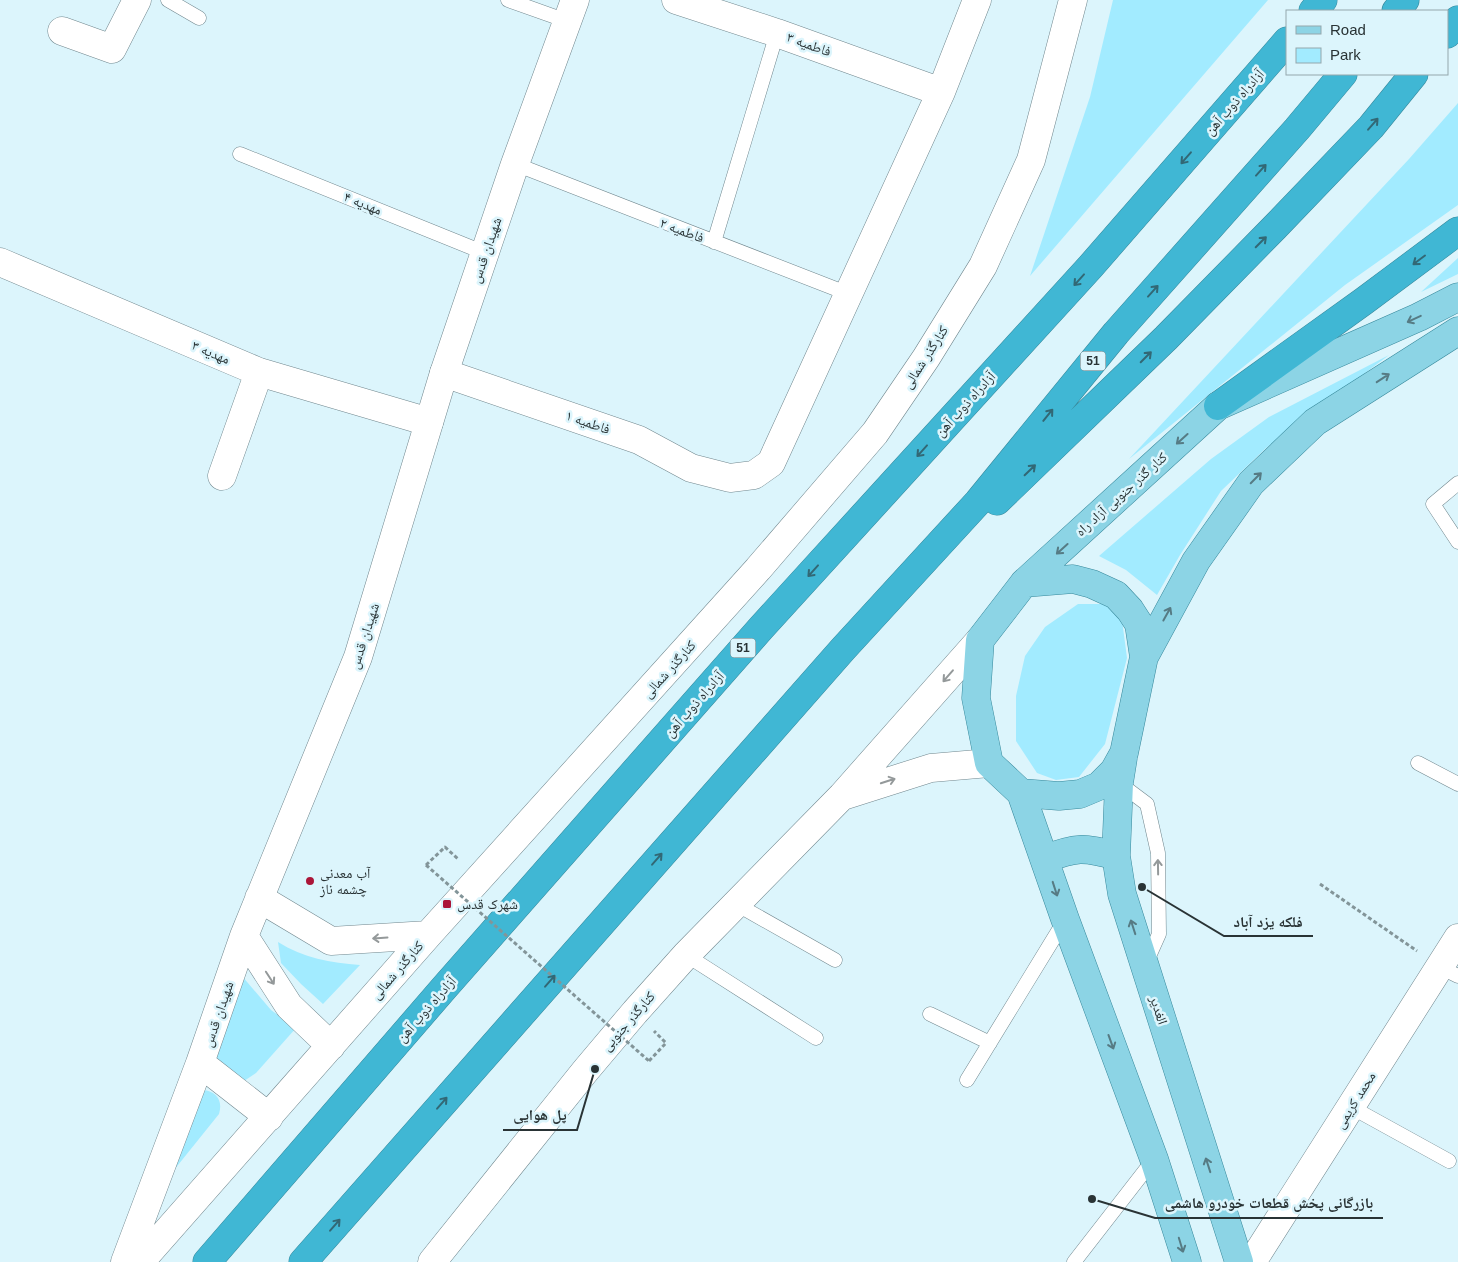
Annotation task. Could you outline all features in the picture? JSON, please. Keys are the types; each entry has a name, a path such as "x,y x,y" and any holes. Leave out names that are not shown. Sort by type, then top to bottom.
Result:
{"highway":[{"path":"1314,10 1323,0"},
{"path":"1397,10 1405,0"},
{"path":"1448,33 1458,20"},
{"name":"آزادراه ذوب آهن","path":"208,1262 450,981 761,628 1091,266 1286,43"},
{"name":"51","path":"303,1262 843,649 978,502 1116,333 1297,129 1342,75"},
{"path":"843,649 1172,331 1371,127 1413,75"},
{"path":"1218,406 1357,307 1458,231"}],"main road":[{"name":"کنار گذر جنوبی آزاد راه","path":"980,640 1024,583 1218,406 1419,317 1458,297"},
{"path":"1144,657 1196,561 1251,483 1315,422 1458,332"},
{"path":"1024,583 1073,579 1092,584 1116,596 1130,610 1139,624 1144,657"},
{"path":"980,640 976,698 990,762 1021,794 1154,1159 1187,1262"},
{"name":"الغدیر","path":"1144,657 1118,782 1116,856 1122,894 1239,1262"},
{"path":"1021,794 1059,796 1080,794 1099,786 1114,771 1124,753"},
{"path":"1045,859 1066,851 1090,848 1116,856"}],"street":[{"path":"62,31 112,49 137,0"},
{"name":"فاطمیه ۳","path":"676,0 777,32 941,92"},
{"path":"849,294 941,92 977,0"},
{"name":"کنارگذر شمالی","path":"140,1262 270,1117 428,935 752,576 875,433 926,358 982,266 1032,160 1073,0"},
{"name":"شهیدان قدس","path":"125,1262 200,1063 244,936 358,657 444,373 515,164 571,11"},
{"name":"مهدیه ۳","path":"0,262 259,372 429,422"},
{"name":"فاطمیه ۱","path":"444,373 639,440 690,468 730,478 754,475 771,463 849,294"},
{"path":"222,476 259,372"},
{"name":"کنارگذر جنوبی","path":"432,1262 586,1070 686,956 842,796 980,640"},
{"path":"842,796 931,768 990,762"},
{"path":"259,898 332,941 428,935"},
{"path":"244,936 290,1006 331,1046"},
{"name":"محمد کریمی","path":"1252,1262 1351,1107 1449,972 1458,938"},
{"path":"200,1063 270,1117"}],"lane":[{"path":"168,0 199,18"},
{"path":"508,0 571,11"},
{"path":"714,242 777,32"},
{"name":"مهدیه ۴","path":"240,154 485,253"},
{"name":"فاطمیه ۲","path":"515,164 849,294"},
{"path":"1458,483 1433,504 1458,542"},
{"path":"1418,763 1458,784"},
{"path":"1118,782 1147,804 1158,853 1159,934 1145,966"},
{"path":"736,904 835,960"},
{"path":"968,1080 1065,919"},
{"path":"686,956 816,1038"},
{"path":"930,1014 990,1043"},
{"path":"1351,1107 1449,1161"},
{"path":"1074,1262 1154,1159"}],"path":[{"path":"445,847 426,865 649,1061 666,1043"},
{"path":"1320,884 1449,972"}],"green space":[{"path":"1113,0 1268,0 1030,276 1090,97"},
{"path":"1458,103 1458,205 1345,285 1129,459 1409,159"},
{"path":"1458,258 1458,274 1421,292"},
{"path":"1389,355 1266,448 1221,491 1157,595 1126,570 1099,556 1211,459 1269,417"},
{"path":"1078,604 1109,604 1122,620 1127,658 1105,744 1079,777 1056,780 1037,773 1016,741 1016,696 1025,656 1045,627"},
{"path":"278,942 307,956 338,963 360,965 323,1004 281,963"},
{"path":"242,976 271,1010 296,1028 256,1073 244,1081 219,1070 212,1052"},
{"path":"204,1090 216,1095 218,1098 220,1105 219,1114 174,1170"}],"place":[{"name":"آب معدنی چشمه ناز","path":"310,881"},
{"name":"فلکه یزد آباد","path":"1142,887"},
{"name":"شهرک قدس","path":"447,904"},
{"name":"پل هوایی","path":"595,1069"},
{"name":"بازرگانی پخش قطعات خودرو هاشمی","path":"1092,1199"}]}
